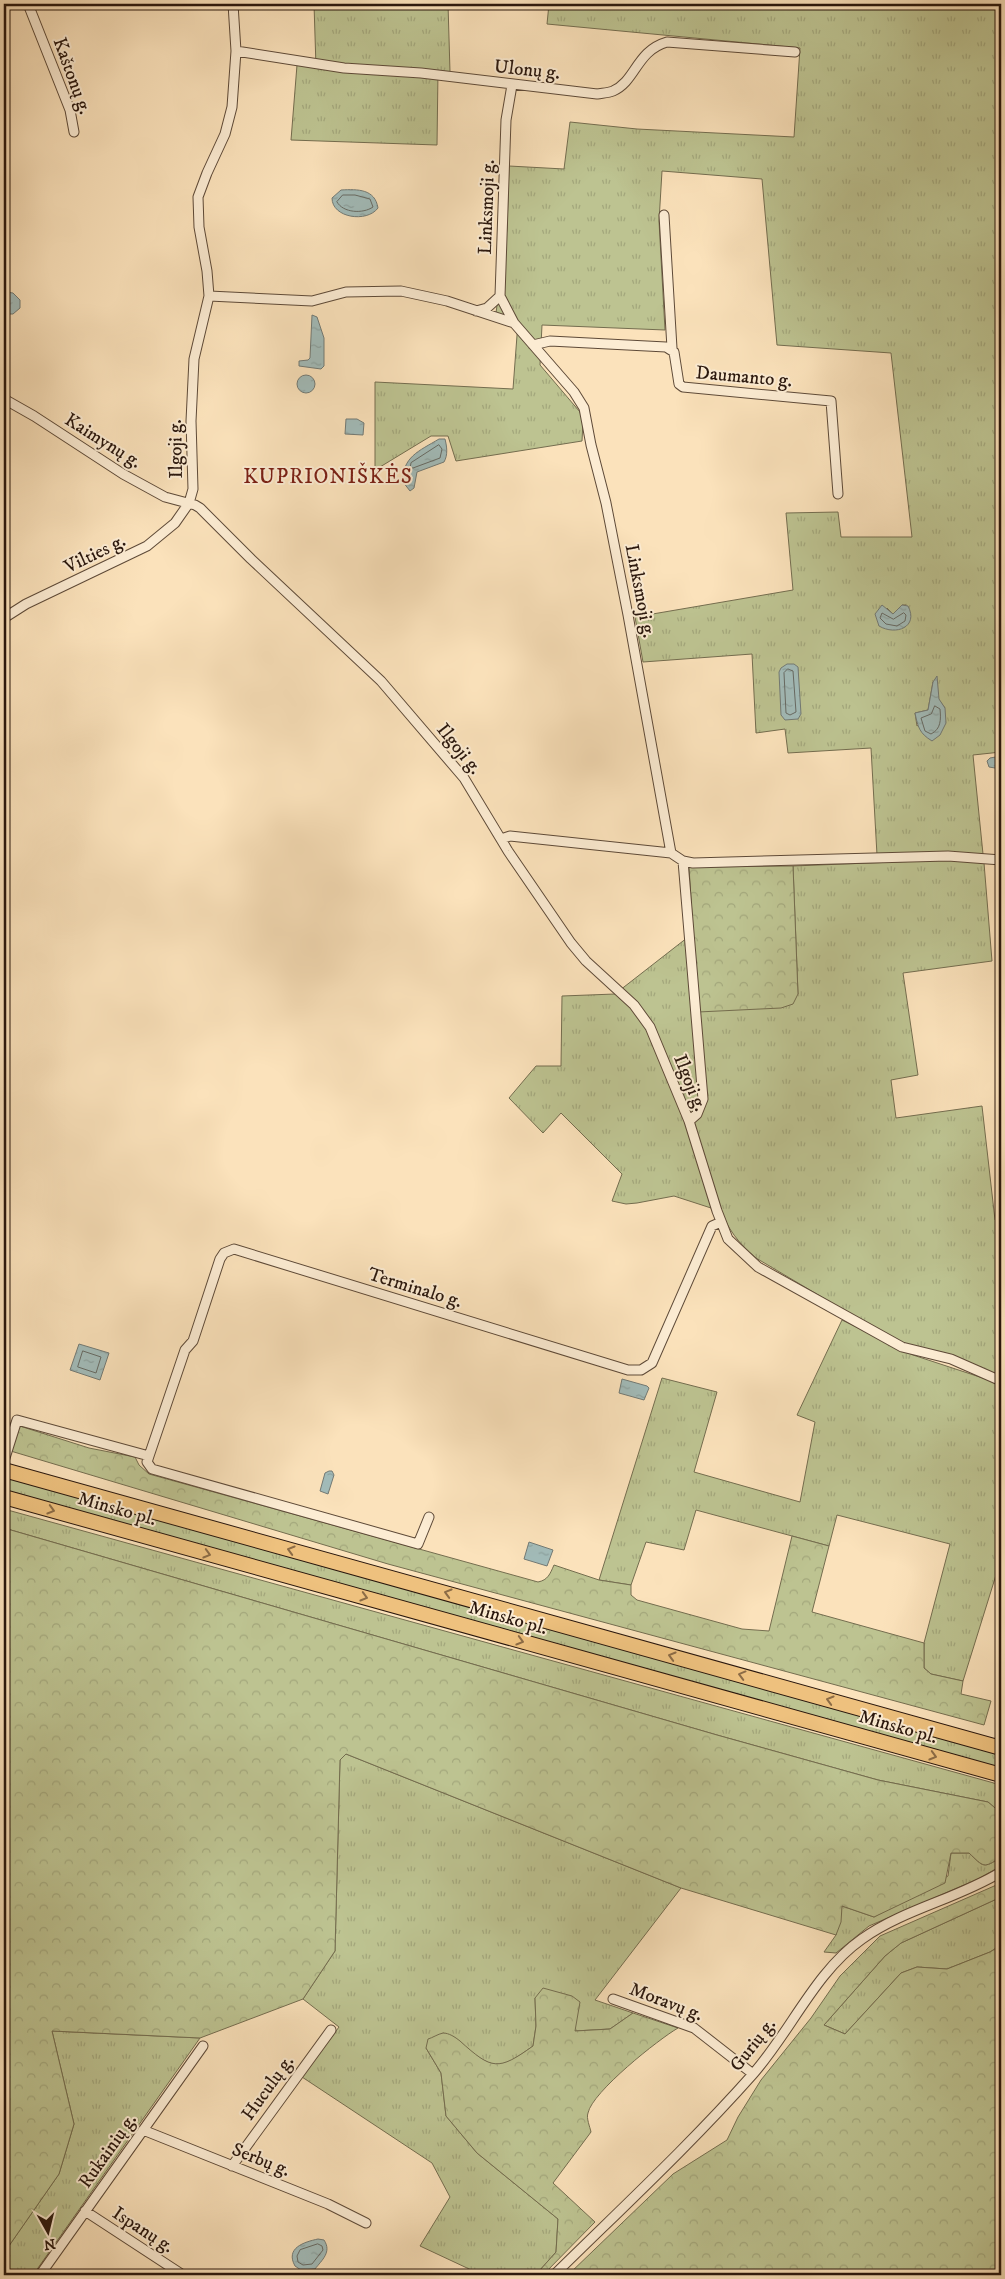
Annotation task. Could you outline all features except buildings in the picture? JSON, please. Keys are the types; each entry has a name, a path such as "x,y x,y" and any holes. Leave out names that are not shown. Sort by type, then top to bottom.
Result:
{"highway":[{"name":"Minsko pl.","path":"4,1470 1000,1743"},
{"name":"Minsko pl.","path":"4,1497 1001,1775"}],"street":[{"path":"4,6 9,4"},
{"name":"Kaštonų g.","path":"28,4 70,110 74,132"},
{"name":"Ilgoji g.","path":"233,4 236,51 235,89 230,122 198,197 199,227 207,271 209,296 194,358 191,421 193,489 189,503 195,505 208,515 251,559 381,681 464,778 501,839 571,943 586,961 634,1005 650,1028 689,1121 728,1239 758,1267 902,1347 951,1359 1001,1381"},
{"name":"Ulonų g.","path":"236,51 344,68 421,73 597,94 612,92 622,85 646,53 658,44 667,42 795,52"},
{"name":"Linksmoji g.","path":"512,85 506,120 500,296 514,323 574,392 584,408 591,445 606,503 628,614 671,853"},
{"path":"664,215 672,348"},
{"path":"209,296 312,301 346,292 401,291 447,301 514,323"},
{"path":"476,311 487,308 500,296"},
{"name":"Daumanto g.","path":"533,344 550,340 672,348 679,384 683,388 830,401 838,494"},
{"name":"Kaimynų g.","path":"4,399 34,416 123,474 165,497 189,503"},
{"name":"Vilties g.","path":"4,618 26,604 147,546 175,523 189,503"},
{"path":"501,839 510,836 671,853 683,861 693,863 948,856 997,859"},
{"path":"683,861 703,1099 697,1114 689,1121"},
{"name":"Terminalo g.","path":"149,1456 185,1350 196,1332 220,1259 230,1250 234,1249 628,1370 641,1370 652,1363 665,1338 712,1226 721,1222"},
{"path":"4,1461 16,1420 149,1456 147,1462 152,1469 418,1544 429,1517"},
{"name":"Gurių g.","path":"554,2275 753,2074 778,2043 833,1965 861,1939 900,1918 965,1891 1001,1872"},
{"name":"Moravų g.","path":"613,1999 694,2028 753,2074"},
{"name":"Huculų g.","path":"232,2166 331,2030"},
{"name":"Rukainių g.","path":"40,2275 203,2046"},
{"name":"Serbų g.","path":"143,2130 328,2204 366,2223"},
{"name":"Ispanų g.","path":"85,2211 183,2275"}],"green space":[{"path":"314,4 448,4 450,72 438,71 437,145 291,140 297,65 316,67"},
{"path":"549,4 1001,4 1001,752 973,755 983,854 877,855 871,748 788,753 785,729 756,733 752,654 643,662 635,617 793,590 786,513 838,512 841,537 912,537 891,353 777,345 762,179 662,171 659,221 665,330 542,325 540,365 580,412 583,421 582,441 456,461 448,436 431,436 375,470 375,382 513,389 518,322 496,313 507,229 509,166 564,169 570,122 637,129 794,137 800,48 547,24","holes":["902,605 906,605 879,626 887,608 893,614","933,682 939,700 945,708 917,726 915,713 928,710"]},
{"path":"946,860 984,863 992,961 903,973 918,1075 891,1080 896,1118 982,1106 995,1220 1001,1220 1001,1376 940,1353 908,1345 884,1334 756,1258 734,1235 719,1207 711,1208 674,1196 626,1204 612,1201 622,1174 561,1113 543,1133 509,1098 536,1066 561,1066 562,996 615,994 692,934 798,994 793,866"},
{"path":"793,866 798,994 793,1004 781,1008 698,1012 689,867"},
{"path":"842,1320 913,1355 1001,1384 1001,1559 963,1681 931,1674 924,1668 924,1643 950,1544 837,1515 829,1546 696,1510 684,1550 646,1542 631,1585 599,1580 662,1378 717,1392 694,1472 800,1502 815,1422 797,1415"},
{"path":"4,1421 89,1448 135,1457 139,1465 149,1474 538,1582 550,1574 554,1565 599,1580 631,1585 631,1595 637,1600 742,1629 769,1631 792,1536 829,1546 812,1612 924,1643 924,1668 931,1674 963,1681 961,1694 991,1701 984,1725 388,1564 4,1449"},
{"path":"4,1476 1001,1754 1001,1770 4,1490"},
{"path":"4,1509 1001,1785 1001,1813 988,1802 878,1780 4,1528"},
{"path":"4,1528 878,1780 988,1802 1001,1813 1001,1857 984,1865 969,1853 951,1853 945,1883 874,1917 842,1906 841,1922 836,1935 681,1888 346,1754 340,1760 335,1951 303,1999 200,2038 52,2031 74,2124 59,2174 4,2253"},
{"path":"346,1754 681,1888 595,2000 633,2013 610,2029 574,2031 535,1998 536,2026 533,2046 514,2059 500,2064 492,2064 476,2055 455,2038 443,2033 426,2048 441,2073 446,2116 477,2153 558,2219 556,2252 540,2270 542,2275 482,2275 420,2246 450,2197 432,2163 302,2077 339,2027 303,1999 335,1951 340,1760"},
{"path":"951,1853 969,1853 984,1865 1001,1857 1001,1866 978,1879 869,1926 836,1953 824,1952 836,1935 842,1906 874,1917 948,1876"},
{"path":"1001,1883 1001,1897 901,1943 885,1956 824,2025 845,2034 901,1973 917,1967 947,1969 990,1952 1001,1945 1001,2275 568,2275 673,2174 727,2140 738,2117 761,2080 811,2018 840,1976 880,1936"},
{"path":"1001,1897 1001,1945 990,1952 947,1969 917,1967 901,1973 845,2034 824,2025 885,1956 901,1943"},
{"path":"543,1988 572,1996 580,2002 575,2031 610,2029 633,2013 678,2028 627,2067 601,2092 592,2104 588,2115 591,2132 553,2183 595,2222 543,2275 540,2270 556,2252 558,2219 477,2153 446,2116 441,2073 426,2048 428,2039 445,2033 456,2038 480,2058 488,2062 495,2064 511,2060 533,2046 536,2026 535,1998"},
{"path":"52,2031 200,2038 33,2275 4,2275 4,2253 59,2174 74,2124"}],"water":[{"path":"341,190 365,192 373,197 378,208 366,216 359,217 344,214 334,205 332,198"},
{"path":"6,292 13,293 20,300 20,308 13,314 4,314 4,296"},
{"path":"312,315 317,317 324,338 324,366 321,369 299,366 299,361 310,358"},
{"path":"302,375 310,375 315,380 313,391 302,393 297,388 297,380"},
{"path":"346,419 357,419 364,423 363,435 345,434"},
{"path":"439,439 445,439 446,442 447,454 444,462 417,472 414,488 410,491 403,482 405,466 413,456"},
{"path":"882,605 893,614 902,605 908,606 911,613 908,624 899,630 886,629 879,626 875,614"},
{"path":"787,664 794,664 798,667 801,714 798,719 785,720 781,715 779,672"},
{"path":"937,676 939,699 945,708 946,723 940,735 932,741 920,729 915,713 928,710 933,682"},
{"path":"1001,756 1001,769 989,767 987,761 990,758"},
{"path":"79,1344 109,1353 100,1380 70,1370"},
{"path":"622,1379 647,1386 649,1388 644,1400 619,1393"},
{"path":"332,1471 334,1475 328,1494 320,1491 325,1473"},
{"path":"529,1542 553,1550 547,1566 524,1559"},
{"path":"318,2239 324,2240 327,2252 315,2269 301,2270 295,2266 292,2255 294,2250 302,2244"}],"district":[{"name":"KUPRIONIŠKĖS","path":"328,477"}]}
